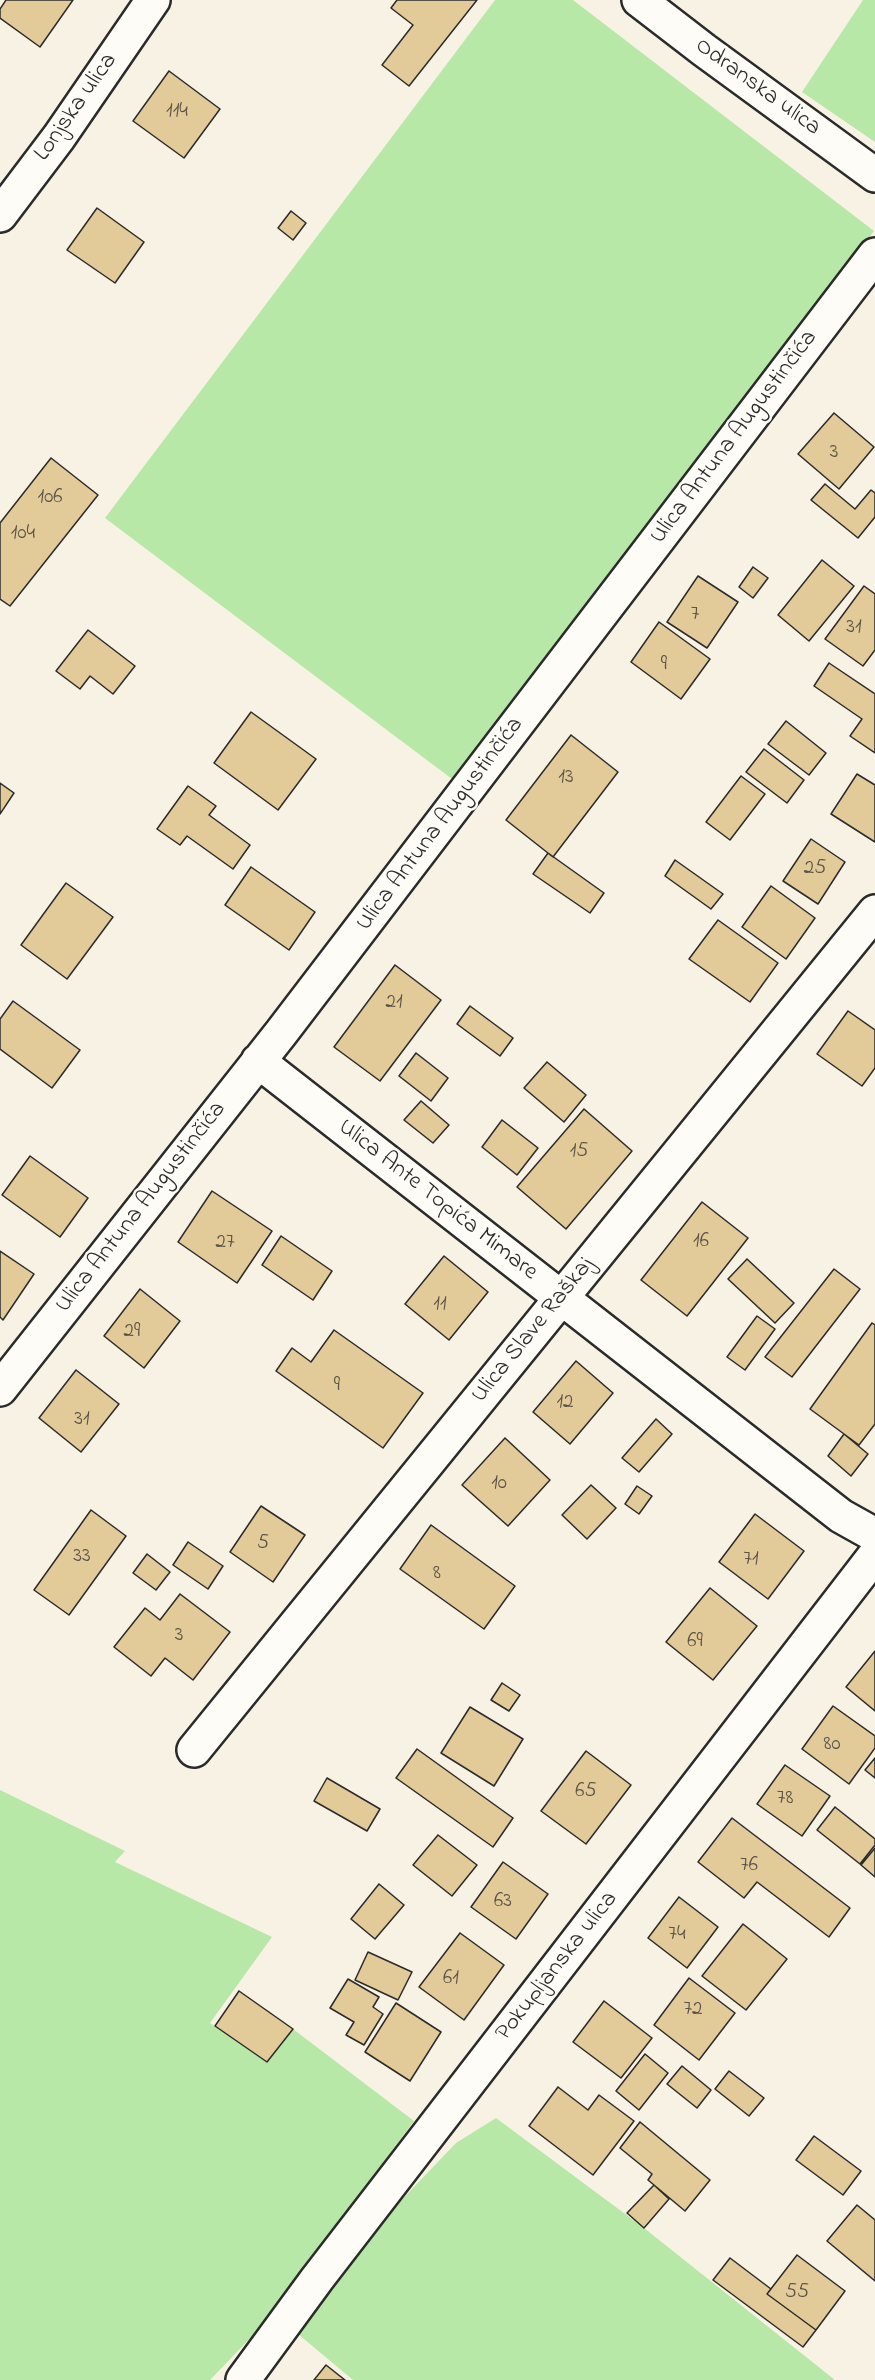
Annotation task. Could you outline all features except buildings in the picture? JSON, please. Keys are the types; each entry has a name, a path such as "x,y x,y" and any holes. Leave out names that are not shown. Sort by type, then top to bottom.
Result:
{"street":[{"name":"Lonjska ulica","path":"0,215 59,137 153,0"},
{"name":"Odranska ulica","path":"639,0 875,175"},
{"name":"Ulica Antuna Augustinčića","path":"0,1389 258,1061 875,255"},
{"name":"Ulica Slave Raškaj","path":"194,1750 875,912"},
{"name":"Ulica Ante Topića Mimare","path":"258,1061 841,1516 875,1535"},
{"name":"Pokupljanska ulica","path":"243,2380 317,2279 875,1555"}],"green space":[{"path":"495,0 573,0 874,231 456,782 105,518"},
{"path":"863,0 875,0 875,142 802,92"},
{"path":"0,1790 125,1851 115,1862 272,1937 210,2023 267,2062 293,2029 414,2121 258,2330 210,2380 0,2380"},
{"path":"496,2118 644,2228 835,2380 353,2380 298,2334 389,2213 456,2143"}]}
